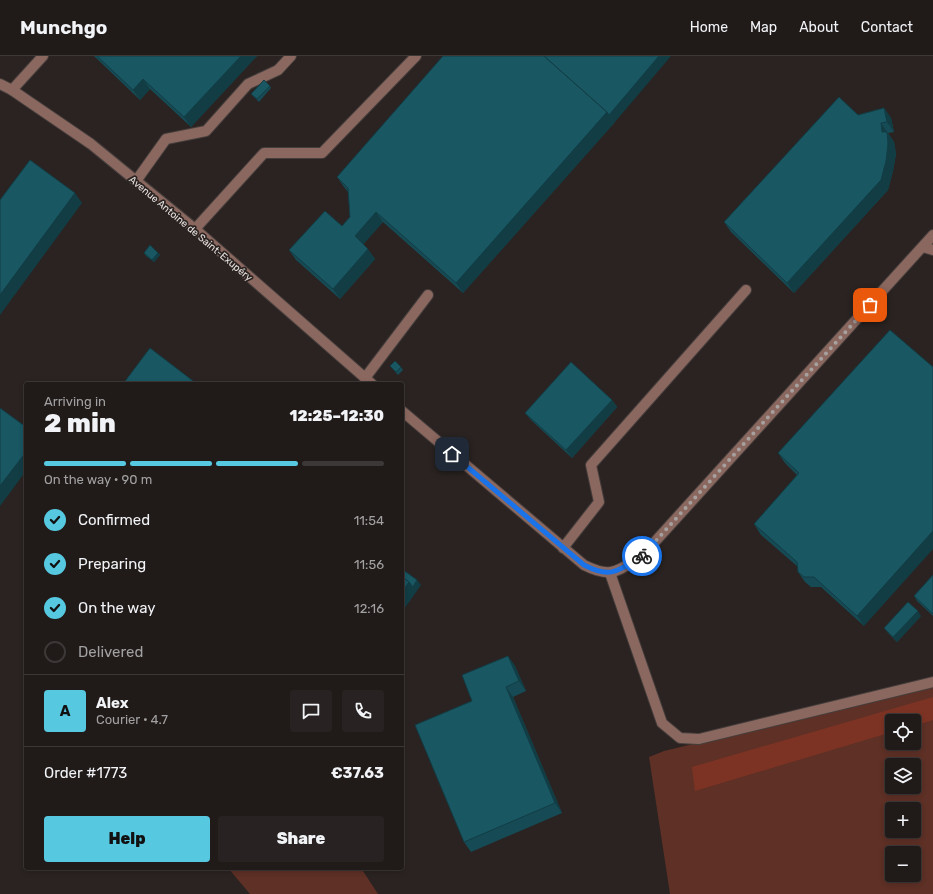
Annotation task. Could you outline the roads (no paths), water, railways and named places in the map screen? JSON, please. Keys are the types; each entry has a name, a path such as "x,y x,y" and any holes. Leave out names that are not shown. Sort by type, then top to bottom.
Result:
{"street":[{"path":"12,90 43,56"},
{"path":"136,181 166,139 206,131 248,84 278,70 291,56"},
{"path":"195,229 264,153 322,153 416,56"},
{"name":"Avenue Antoine de Saint-Exupéry","path":"0,84 12,90 91,144 195,229 368,381"},
{"path":"404,412 584,565 599,572 610,573 642,556 928,248 933,235"},
{"path":"563,548 599,502 591,465 746,290"},
{"path":"368,381 428,295"},
{"path":"610,573 662,723 680,738 699,739 933,682"}]}
